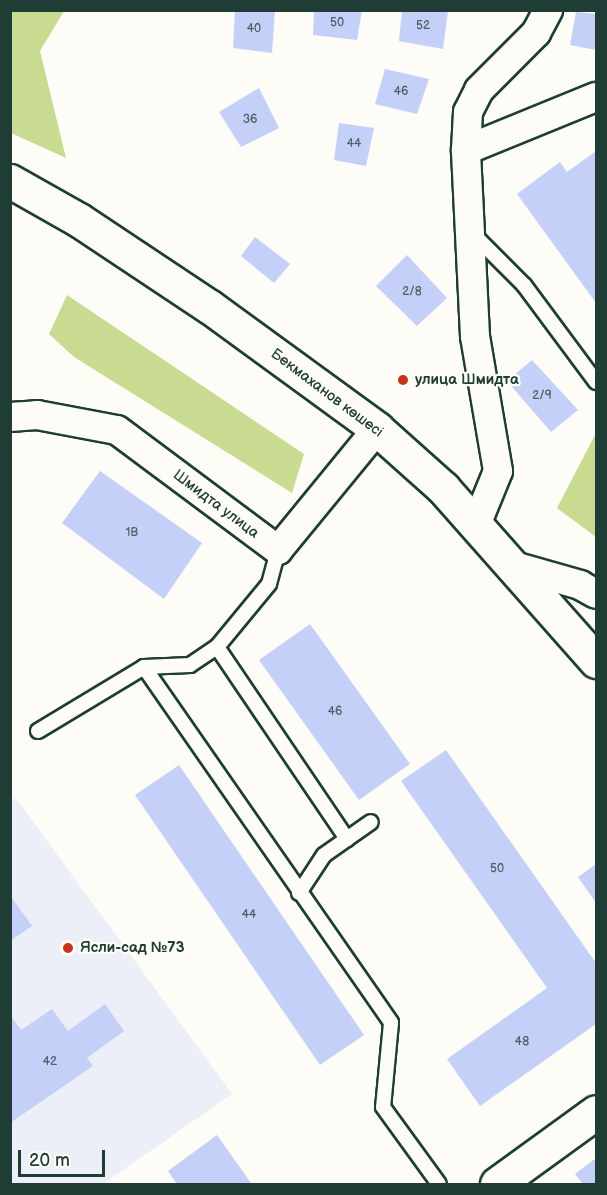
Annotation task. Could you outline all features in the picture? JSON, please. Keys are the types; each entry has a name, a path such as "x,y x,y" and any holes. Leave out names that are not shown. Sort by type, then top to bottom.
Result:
{"main road":[{"name":"Бекмаханов көшесі","path":"10,181 79,220 210,307 377,429 443,488 517,567 597,661"},
{"path":"497,1185 597,1112"}],"street":[{"path":"476,525 498,471 475,336 468,229 466,150 468,112 479,90 536,33 548,10"},
{"path":"466,150 597,97"},
{"name":"Шмидта улица","path":"10,417 37,415 117,430 278,550"},
{"path":"278,550 377,429"},
{"path":"517,567 580,585 597,594"}],"lane":[{"path":"468,229 524,285 597,382"},
{"path":"38,731 144,667 190,665 217,647 269,584 278,550"},
{"path":"217,647 347,839"},
{"path":"144,667 391,1023 382,1107 439,1185"},
{"path":"299,893 324,855 371,822"}],"shaded area":[{"name":"Ясли-сад №73","path":"16,798 232,1094 103,1184 11,1184 10,802"}],"green space":[{"path":"11,10 64,11 40,51 66,158 11,133"},
{"path":"67,295 304,454 292,493 74,357 49,334"},
{"path":"596,433 596,537 557,508"}],"building":[{"path":"235,10 275,10 272,53 233,48"},
{"path":"314,10 362,10 357,40 313,35"},
{"path":"402,10 448,11 443,49 399,41"},
{"path":"576,12 596,14 596,50 570,45"},
{"path":"385,69 429,79 417,114 375,104"},
{"path":"259,88 279,128 241,147 219,112"},
{"path":"339,123 374,128 366,166 334,160"},
{"path":"596,151 596,303 517,194 560,162 567,172"},
{"path":"255,237 290,264 274,283 241,256"},
{"path":"407,255 447,298 417,326 376,286"},
{"path":"532,360 578,410 551,432 507,381"},
{"path":"100,471 202,543 164,599 62,523"},
{"path":"310,624 410,764 359,800 259,660"},
{"path":"446,750 596,963 596,1024 480,1106 447,1059 547,988 401,781"},
{"path":"179,765 364,1035 320,1065 135,795"},
{"path":"596,864 596,903 578,877"},
{"path":"12,898 32,926 10,941 10,899"},
{"path":"105,1004 124,1031 87,1058 93,1066 10,1123 10,1015 21,1030 52,1009 68,1031"},
{"path":"217,1135 251,1183 177,1184 168,1171"},
{"path":"596,1158 596,1184 583,1184 575,1174"}],"place":[{"name":"улица Шмидта","path":"403,380"},
{"name":"Ясли-сад №73","path":"68,948"}]}
